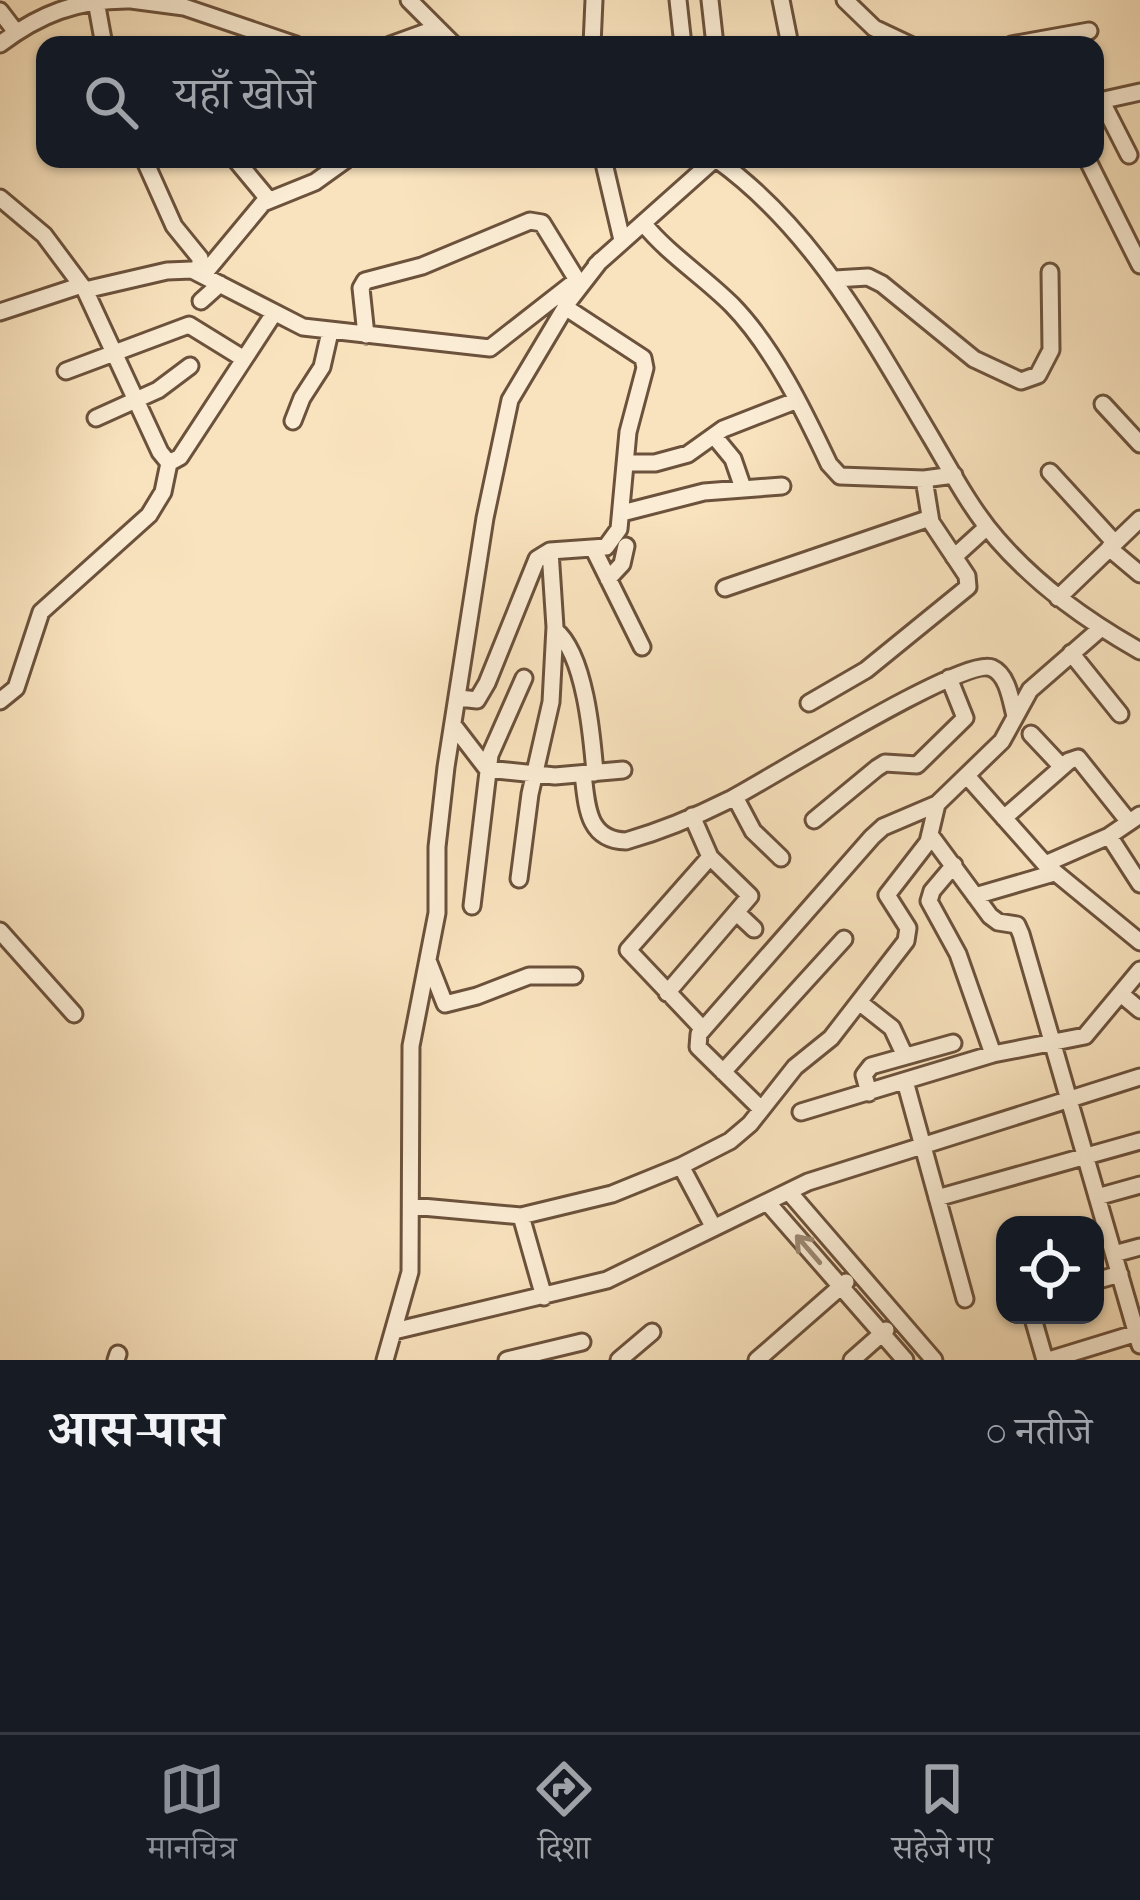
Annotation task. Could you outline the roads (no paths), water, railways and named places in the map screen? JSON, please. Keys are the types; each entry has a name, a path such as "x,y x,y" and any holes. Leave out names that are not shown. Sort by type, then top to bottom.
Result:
{"street":[{"path":"0,44 64,2 129,0 157,1 214,15 271,36"},
{"path":"409,0 445,36"},
{"path":"592,36 594,0"},
{"path":"678,0 682,36"},
{"path":"710,0 714,36"},
{"path":"782,0 788,36"},
{"path":"845,0 874,28 891,36"},
{"path":"96,1 102,36"},
{"path":"0,11 16,32"},
{"path":"415,36 437,28"},
{"path":"1061,36 1089,31"},
{"path":"1104,101 1140,92"},
{"path":"1104,111 1129,155"},
{"path":"148,168 174,226 200,258 202,273"},
{"path":"243,168 269,200"},
{"path":"202,273 269,200 316,182 335,168"},
{"path":"605,168 622,240"},
{"path":"0,312 82,288 167,272 202,273 303,327 490,348 600,261 705,168"},
{"path":"725,168 785,220 835,279 987,527 1058,598 1140,651"},
{"path":"1092,168 1140,265"},
{"path":"0,198 44,235 82,288 169,463"},
{"path":"366,335 361,288 365,281 422,266 530,221 542,223 577,280"},
{"path":"643,223 749,325 840,476 924,479 954,475"},
{"path":"385,1360 410,1272 411,1046 437,913 437,847 485,518 510,400 565,307 600,261"},
{"path":"835,279 868,277 882,284 974,359 1021,381 1038,375 1051,350 1050,272"},
{"path":"201,301 220,284"},
{"path":"459,698 477,700 537,559 550,551 594,550 614,540 622,513 628,432 645,368 643,358 565,307"},
{"path":"0,701 16,688 41,612 149,515 163,492 169,463 180,457 273,315"},
{"path":"66,371 189,325 244,359"},
{"path":"293,421 322,367 330,332"},
{"path":"96,418 158,390 190,366"},
{"path":"626,463 655,463 688,454 740,421 795,400"},
{"path":"1103,404 1140,444"},
{"path":"714,436 733,459 743,488"},
{"path":"1050,472 1140,574"},
{"path":"809,703 866,670 963,592 969,582 930,518 924,479"},
{"path":"622,513 683,495 782,486"},
{"path":"725,588 930,518"},
{"path":"1058,598 1140,519"},
{"path":"954,557 987,527"},
{"path":"608,579 622,564 626,546"},
{"path":"594,550 642,647"},
{"path":"518,879 534,776 549,722 555,630 550,551"},
{"path":"760,1109 695,1043 704,1029 872,837 883,827 932,808 1002,741 1030,691 1100,629"},
{"path":"555,630 567,640 576,665 594,827 610,841 649,834 735,797 977,667 997,671 1016,716"},
{"path":"1071,653 1120,714"},
{"path":"472,906 487,770 501,725 524,678"},
{"path":"814,820 877,767 917,765 958,727 965,718 964,710 949,678"},
{"path":"454,725 487,770 534,776 623,770"},
{"path":"1031,734 1062,767"},
{"path":"976,896 1049,869 1135,819 1078,758 1004,818"},
{"path":"967,776 1049,869 1140,942"},
{"path":"735,797 753,831 781,858"},
{"path":"932,808 936,886"},
{"path":"668,993 749,900 748,892 710,857 692,816"},
{"path":"1109,836 1140,884"},
{"path":"411,1207 521,1216 612,1194 681,1166 740,1134 794,1067 831,1038 909,935 887,895 934,837"},
{"path":"934,837 998,922 1017,925 1102,1216"},
{"path":"704,1029 629,954 628,947 710,857"},
{"path":"954,865 929,901 958,954 993,1054"},
{"path":"737,914 754,929"},
{"path":"0,931 74,1015"},
{"path":"723,1072 844,939"},
{"path":"428,962 445,1004 529,976 574,976"},
{"path":"801,1112 993,1054 1090,1033 1140,970"},
{"path":"1120,994 1140,1010"},
{"path":"859,1002 892,1028 905,1056"},
{"path":"869,1093 866,1068 953,1043"},
{"path":"394,1331 607,1280 789,1192 1140,1077"},
{"path":"905,1082 965,1299"},
{"path":"937,1198 1140,1141"},
{"path":"681,1166 714,1228"},
{"path":"1097,1197 1140,1185"},
{"path":"789,1192 934,1360"},
{"path":"767,1202 905,1360"},
{"path":"521,1216 544,1297"},
{"path":"1035,1324 1047,1360 1068,1357 1137,1328 1104,1222"},
{"path":"1114,1254 1140,1247"},
{"path":"757,1360 858,1273"},
{"path":"1104,1279 1120,1274"},
{"path":"852,1360 898,1320"},
{"path":"619,1360 652,1332"},
{"path":"507,1360 582,1342"}]}
